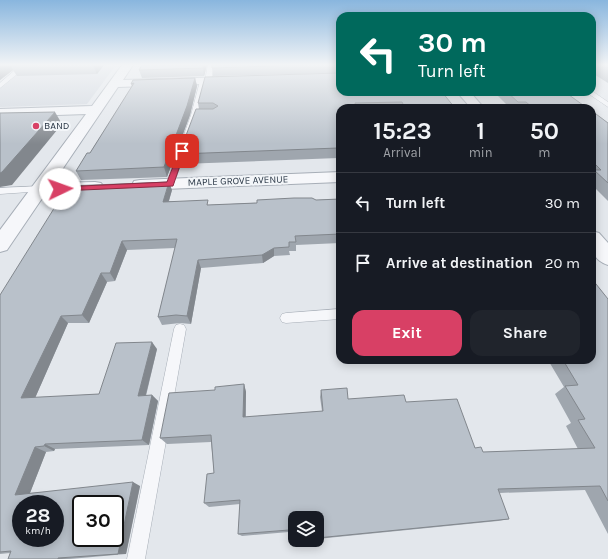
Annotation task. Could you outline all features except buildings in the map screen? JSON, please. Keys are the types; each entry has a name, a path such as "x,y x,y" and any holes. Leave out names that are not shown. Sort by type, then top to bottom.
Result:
{"street":[{"path":"0,245 110,91"},
{"path":"468,96 474,104"},
{"path":"0,113 97,110"},
{"name":"MAPLE GROVE AVENUE","path":"41,189 336,177"},
{"path":"596,243 608,257"}],"lane":[{"path":"170,184 197,115 203,91"},
{"path":"595,96 608,105"},
{"path":"0,191 41,189"},
{"path":"286,318 336,314"},
{"path":"136,559 180,329"}],"shaded area":[{"path":"0,91 97,91 87,104 0,107"}],"place":[{"name":"BAND","path":"36,126"}],"route":[{"path":"60,189 170,184 182,151"}]}
